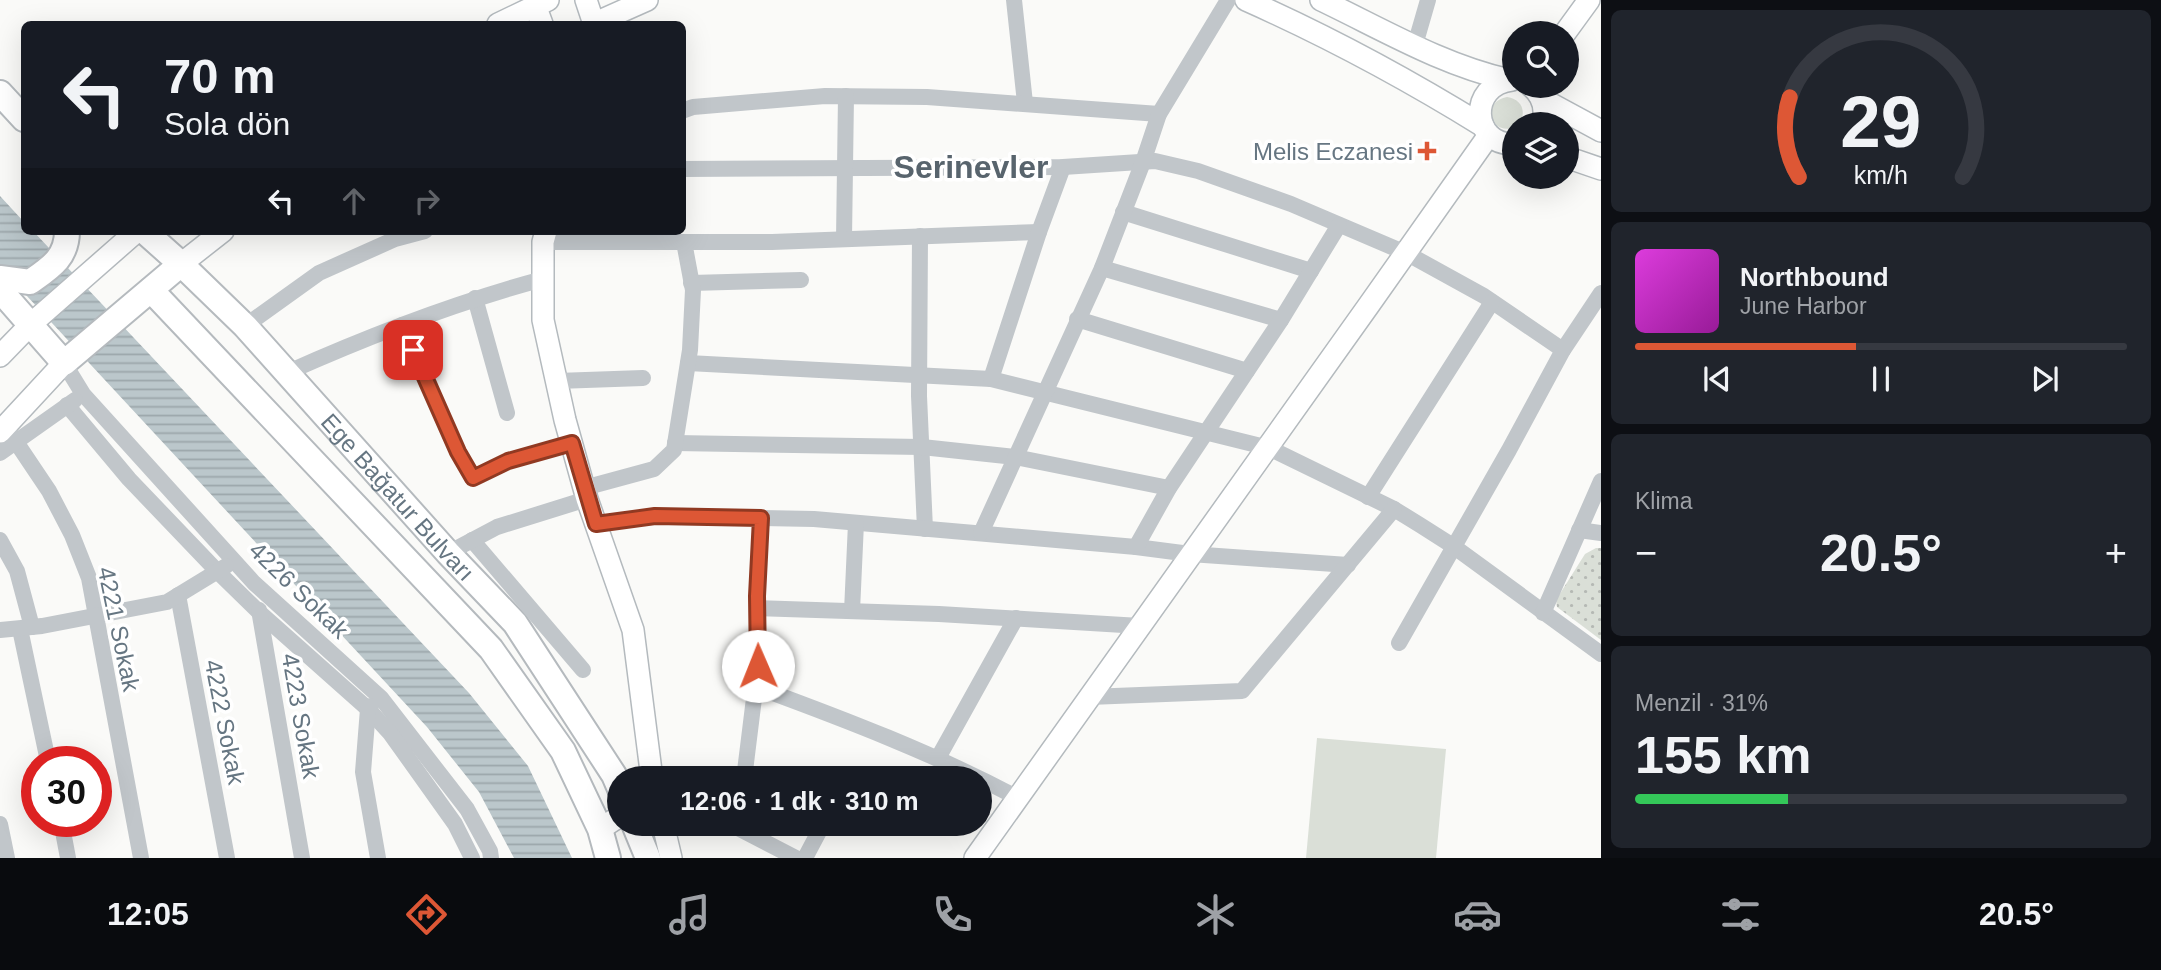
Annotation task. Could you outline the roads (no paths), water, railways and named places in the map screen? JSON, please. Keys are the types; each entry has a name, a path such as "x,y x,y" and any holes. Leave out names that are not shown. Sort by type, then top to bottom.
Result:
{"main road":[{"path":"586,0 592,21"},
{"path":"600,21 647,0"},
{"path":"1245,0 1293,22 1449,105 1502,142"},
{"path":"1321,0 1439,58 1502,78"},
{"path":"1574,21 1589,0"},
{"path":"505,21 540,7"},
{"path":"1486,130 1480,116 1480,106 1490,88 1502,82"},
{"path":"0,93 21,116"},
{"path":"1546,98 1601,131"},
{"path":"992,822 1018,798 1190,554 1269,448 1406,253 1486,130"},
{"path":"1579,161 1601,169"},
{"path":"0,356 34,322 132,235"},
{"name":"Ege Bağatur Bulvarı","path":"148,235 245,326 447,553 515,623 608,766"},
{"path":"7,433 64,363 218,235"},
{"path":"1,283 30,282 55,265 67,237"},
{"path":"545,237 543,320 585,493 633,630 650,766"},
{"path":"1,283 64,363"},
{"name":"Ege Bağatur Bulvarı","path":"151,290 491,649 607,818"},
{"name":"Ege Bağatur Bulvarı","path":"608,858 609,836"},
{"path":"639,836 648,858"},
{"path":"666,836 671,858"},
{"path":"975,858 984,836"}],"street":[{"path":"1014,0 1025,103"},
{"path":"981,533 1102,268 1159,114 1228,0"},
{"path":"1415,45 1428,0"},
{"path":"844,239 846,96"},
{"path":"686,110 846,96 927,97 1159,114"},
{"path":"686,169 1063,167 1155,161 1198,172 1291,204 1406,253 1492,302 1563,350"},
{"path":"991,379 1063,167"},
{"path":"1123,212 1311,271"},
{"path":"1136,547 1169,488 1281,320 1339,225"},
{"path":"545,237 684,242 1039,232"},
{"path":"245,326 319,273 410,235"},
{"path":"920,236 919,377 925,529"},
{"path":"447,553 497,527 654,469 674,450 688,363 691,283 684,242"},
{"path":"1102,268 1281,320"},
{"path":"286,373 402,324 475,298 543,279"},
{"path":"691,283 801,280"},
{"path":"475,298 507,413"},
{"path":"1368,497 1492,302"},
{"path":"1399,643 1563,350 1598,304"},
{"path":"1077,319 1247,371"},
{"path":"402,324 458,452 473,478 508,461 572,443"},
{"name":"4226 Sokak","path":"64,363 83,394 254,583 381,698 467,808 490,851 491,858"},
{"path":"688,363 991,379 1269,448 1394,509 1453,546 1601,654"},
{"path":"557,381 643,378"},
{"path":"0,453 7,433 83,394"},
{"path":"66,405 129,479 217,571 368,709 390,733 455,824 472,858"},
{"name":"4221 Sokak","path":"7,433 49,491 72,535 89,578 141,858"},
{"path":"675,443 922,447 1014,457 1169,488"},
{"path":"1543,613 1601,481"},
{"path":"1089,697 1242,691 1394,509"},
{"path":"596,524 655,516 814,519 1190,554 1348,565"},
{"path":"745,766 758,666 757,608 761,518"},
{"path":"852,611 856,523"},
{"path":"1579,530 1601,533"},
{"path":"0,540 17,571 46,746"},
{"path":"472,540 583,670"},
{"path":"0,630 26,628 167,602 234,561"},
{"name":"4223 Sokak","path":"254,583 302,858"},
{"name":"4222 Sokak","path":"178,595 227,858"},
{"path":"757,608 1016,618 1140,626"},
{"path":"938,758 1016,618"},
{"path":"754,686 938,758 1018,798"},
{"path":"378,858 363,772 368,709 381,698"},
{"path":"0,824 7,858"},
{"path":"754,836 796,858"},
{"path":"806,858 817,836"},
{"path":"64,837 68,858"}],"place":[{"name":"Melis Eczanesi","path":"1427,151"}],"district":[{"name":"Serinevler","path":"971,167"}]}
